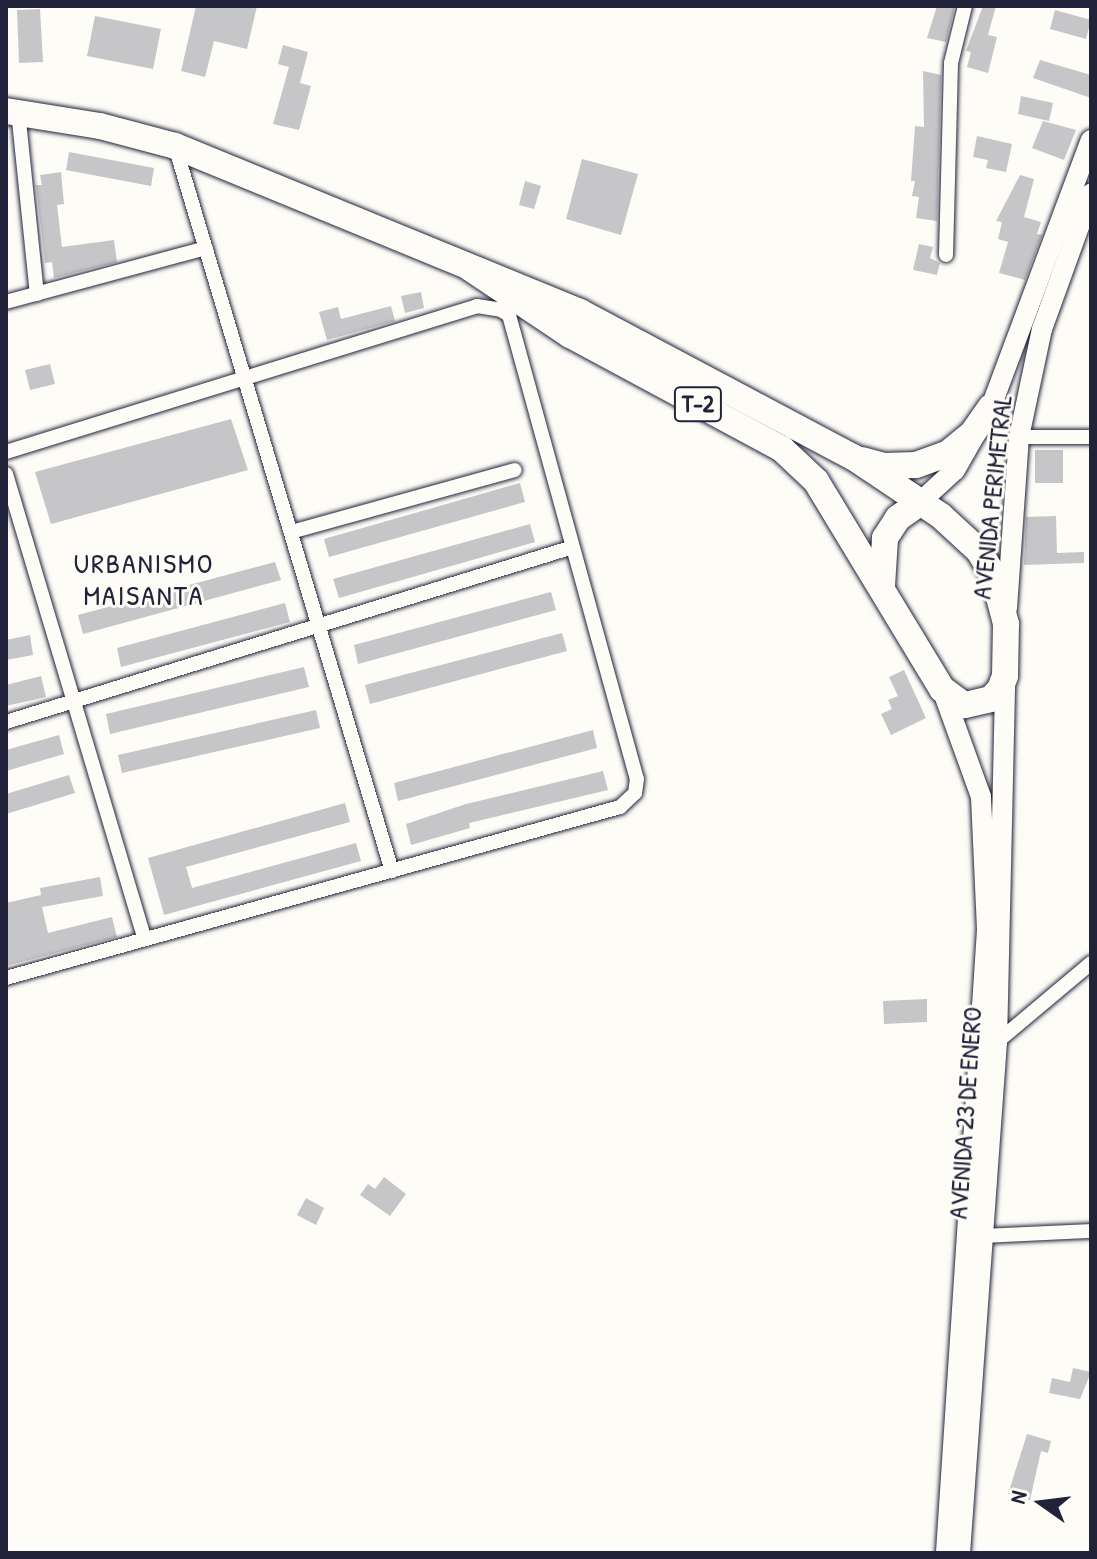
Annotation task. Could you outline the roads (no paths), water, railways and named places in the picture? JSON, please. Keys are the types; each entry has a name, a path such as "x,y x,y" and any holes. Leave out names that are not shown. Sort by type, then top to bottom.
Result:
{"highway":[{"name":"T-2","path":"12,111 175,146 580,312 853,457 951,524 979,551 1002,598 1006,624 1005,676"},
{"name":"T-2","path":"470,268 570,335 782,449 816,481 942,689"},
{"name":"T-2","path":"853,457 884,466 916,465 937,458 972,434 991,407"},
{"path":"882,586 880,562 885,538 898,518 918,504"},
{"path":"942,689 964,705 978,704 991,699 1005,676"}],"main road":[{"name":"AVENIDA PERIMETRAL","path":"918,504 955,470 991,407 1091,140"},
{"name":"AVENIDA PERIMETRAL","path":"1006,624 1019,437 1042,329 1091,194"},
{"name":"AVENIDA 23 DE ENERO","path":"960,1553 997,1042 1005,676"},
{"name":"AVENIDA 23 DE ENERO","path":"942,689 981,797 987,930 946,1553"}],"street":[{"path":"946,255 951,63 965,6"},
{"path":"12,111 37,294"},
{"path":"175,146 392,871"},
{"path":"6,302 206,248"},
{"path":"6,452 477,306 501,310 509,315 637,779 635,793 620,807 6,978"},
{"path":"1019,437 1091,437"},
{"path":"291,532 515,470"},
{"path":"6,474 145,939"},
{"path":"6,722 573,547"},
{"path":"997,1042 1091,963"},
{"path":"984,1236 1091,1231"}],"district":[{"name":"URBANISMO MAISANTA","path":"144,579"}]}
